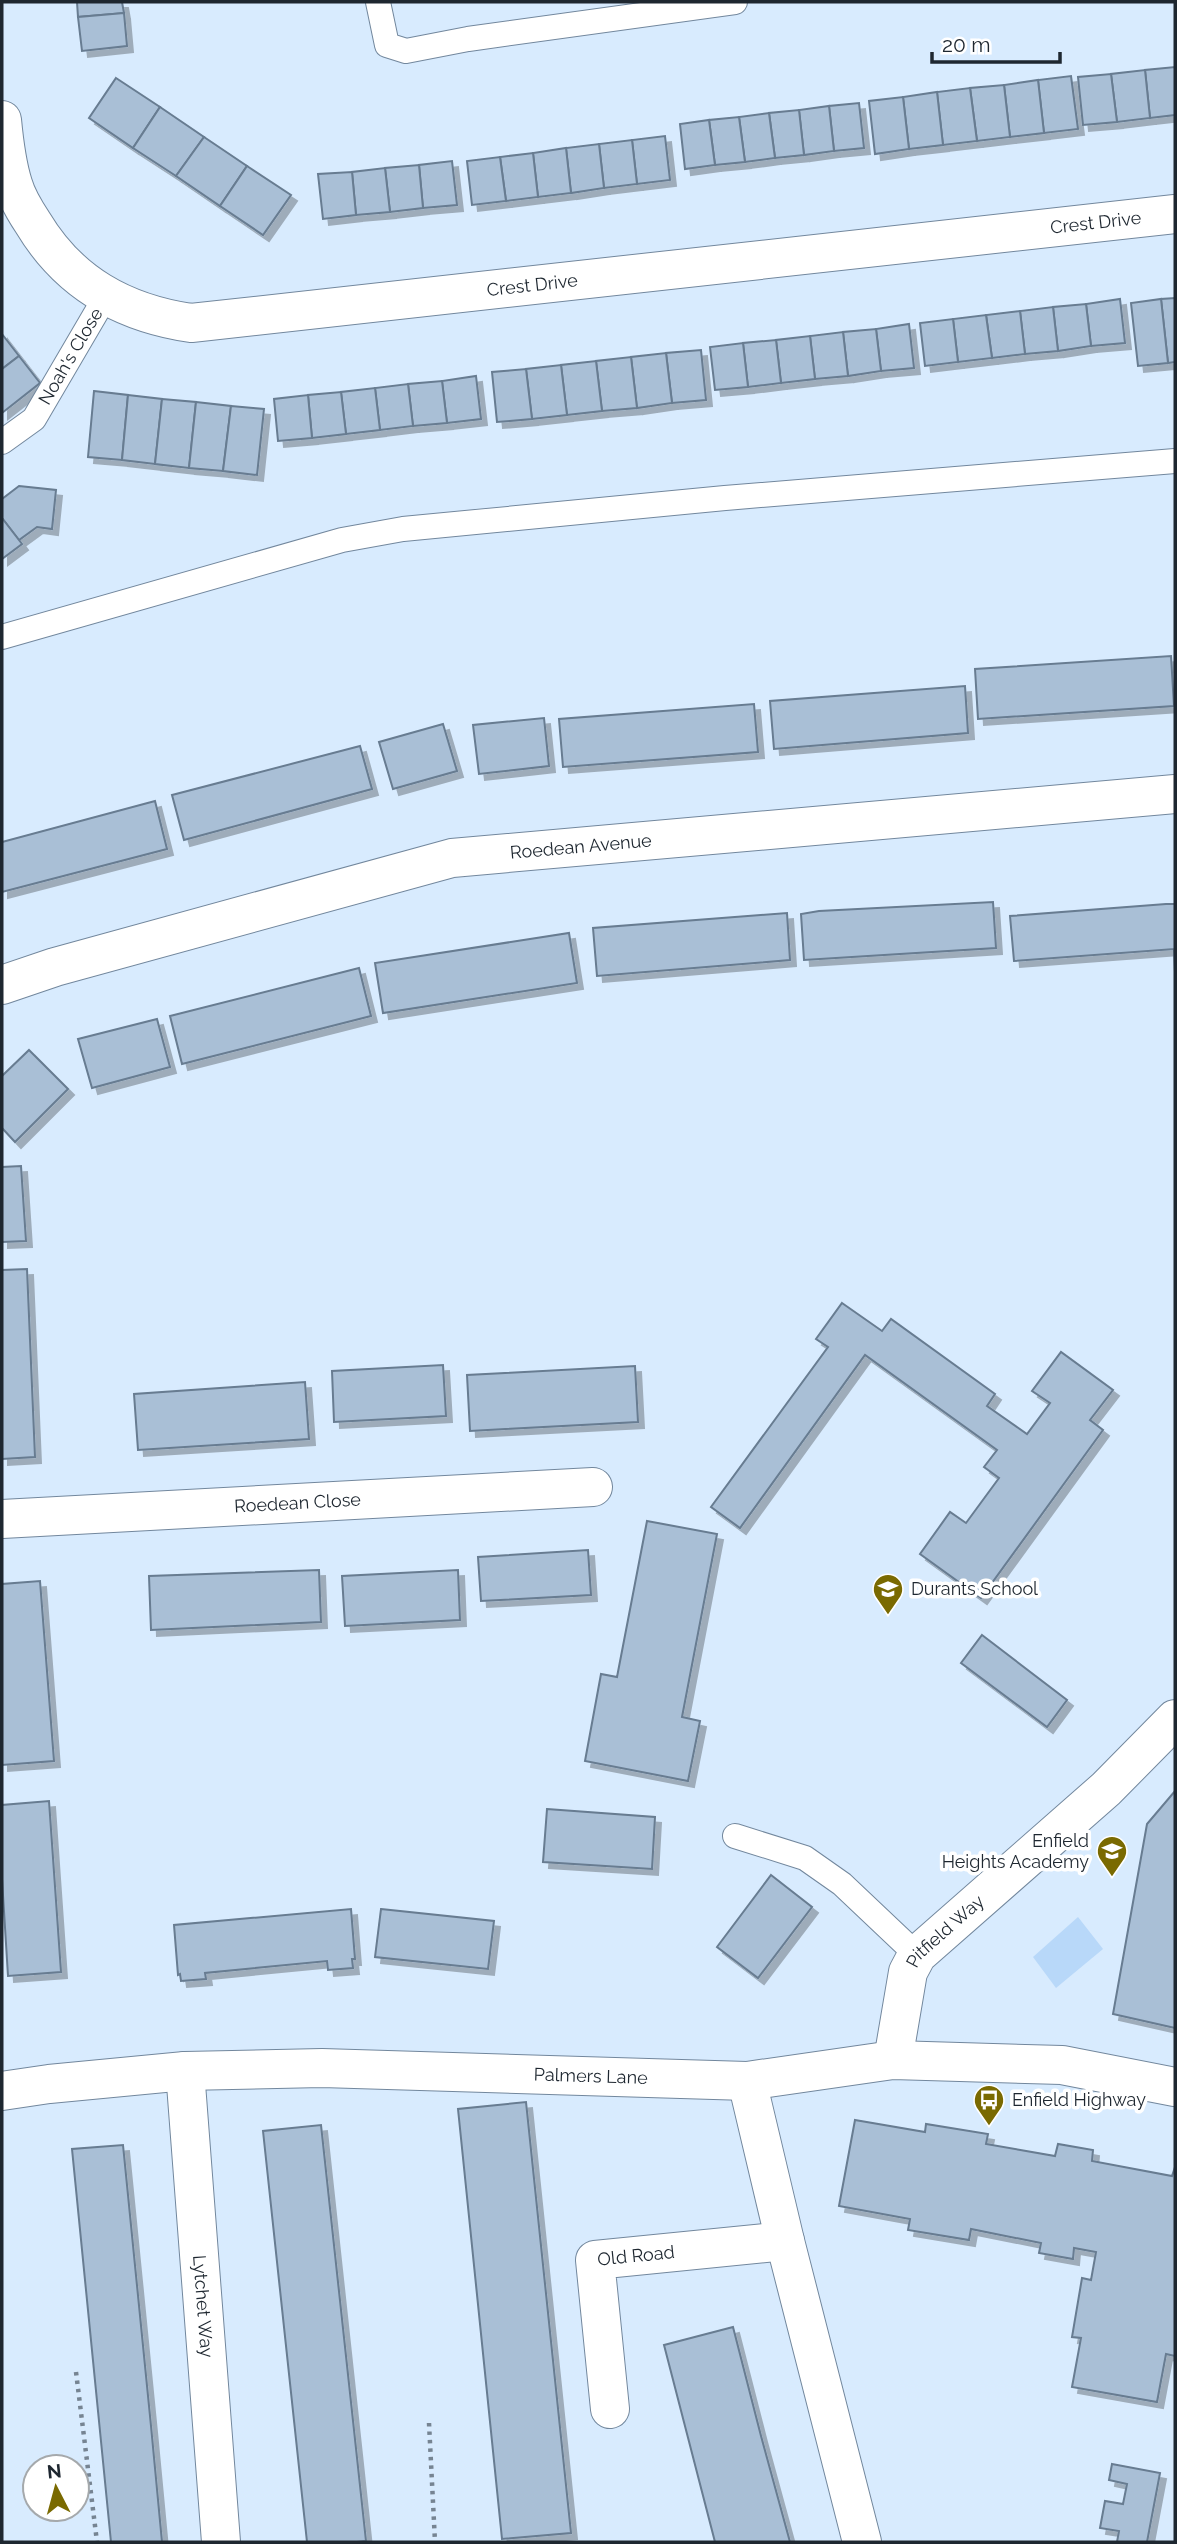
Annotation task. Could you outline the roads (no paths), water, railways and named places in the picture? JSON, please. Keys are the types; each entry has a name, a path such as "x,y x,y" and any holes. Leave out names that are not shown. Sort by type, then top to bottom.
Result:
{"street":[{"name":"Crest Drive","path":"2,120 13,185 23,208 52,251 72,272 106,296 136,311 191,323 1175,214"},
{"name":"Roedean Avenue","path":"2,985 55,967 452,858 1175,793"},
{"name":"Roedean Close","path":"2,1519 593,1487"},
{"name":"Pitfield Way","path":"893,2060 908,1972 917,1955 1106,1789 1175,1719"},
{"name":"Palmers Lane","path":"2,2091 185,2071 335,2069 747,2081 893,2060 1062,2065 1175,2087"},
{"name":"Lytchet Way","path":"185,2071 221,2542"},
{"path":"747,2081 862,2542"},
{"name":"Old Road","path":"610,2409 594,2260 785,2241"}],"lane":[{"path":"378,2 387,45 406,51 468,39 735,2"},
{"name":"Noah's Close","path":"2,442 34,419 106,296"},
{"path":"2,637 342,540 403,529 725,498 1175,461"},
{"path":"735,1836 805,1858 842,1884 917,1955"}],"place":[{"name":"Durants School","path":"888,1616"},
{"name":"Enfield Heights Academy","path":"1112,1878"},
{"name":"Enfield Highway","path":"989,2127"}]}
